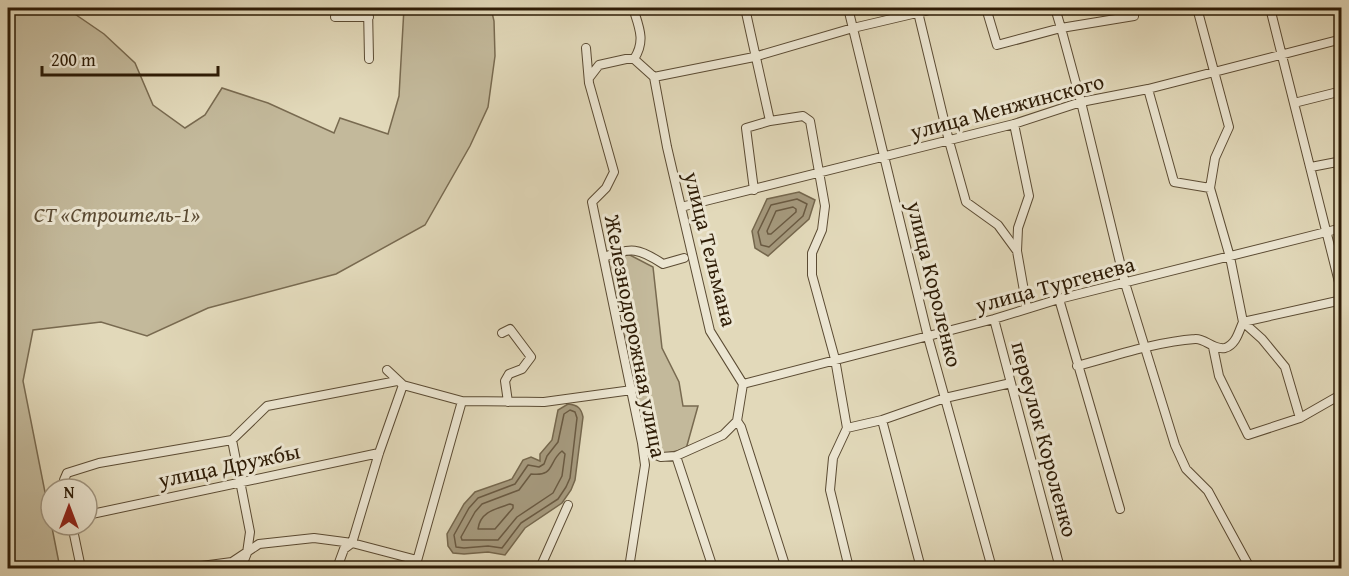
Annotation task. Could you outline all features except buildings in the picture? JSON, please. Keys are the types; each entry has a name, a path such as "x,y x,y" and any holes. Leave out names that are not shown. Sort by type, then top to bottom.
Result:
{"street":[{"path":"633,8 642,39 634,59"},
{"path":"745,8 770,121"},
{"name":"улица Короленко","path":"848,8 928,337 992,568"},
{"path":"589,78 599,64 626,59 634,59 654,77 754,57 918,10 938,8"},
{"path":"986,8 997,45 1061,28 1134,16 1132,8"},
{"path":"1055,8 1081,102 1125,283 1175,445 1186,469 1208,491 1250,568"},
{"path":"1077,366 1144,348 1198,338 1213,347 1225,348 1233,344 1243,322 1230,257 1210,188 1215,158 1229,127 1197,8"},
{"path":"1270,8 1339,277 1341,294"},
{"path":"918,10 948,141 966,202 998,225 1017,251"},
{"path":"335,17 369,12 369,59"},
{"name":"улица Менжинского","path":"681,207 1014,124 1081,102 1148,89 1341,39"},
{"name":"Железнодорожная улица","path":"586,48 589,78 614,172 606,188 592,202 632,390 645,465 629,568"},
{"name":"улица Тельмана","path":"654,77 710,331 743,384"},
{"path":"1148,89 1174,182 1210,188"},
{"path":"1294,103 1341,91"},
{"path":"754,190 746,128 770,121 803,116 810,120 825,206 822,230 812,253 812,275 835,359 847,428 833,458 830,490 849,568"},
{"path":"1014,124 1029,196 1018,228 1017,251 1027,308"},
{"path":"1311,167 1341,161"},
{"name":"улица Тургенева","path":"743,384 928,337 1059,299 1341,228"},
{"path":"604,257 624,249 643,251 663,264 684,258"},
{"path":"1059,299 1120,508"},
{"path":"1243,322 1341,300"},
{"name":"переулок Короленко","path":"994,319 1060,568"},
{"path":"1243,322 1262,339 1285,367 1300,418"},
{"path":"502,333 510,329 531,357 522,369 509,374 505,381 508,402"},
{"path":"1213,347 1219,376 1248,435 1300,418 1341,394"},
{"path":"387,370 400,383"},
{"path":"65,477 67,473 99,463 232,440 267,406 400,383 462,401 544,402 632,390"},
{"path":"337,568 344,549 352,543 400,383"},
{"path":"847,428 882,420 945,398 1011,383"},
{"path":"743,384 736,421 741,427 786,568"},
{"path":"186,568 232,562 259,544 314,538 352,543 416,564 462,401"},
{"path":"882,420 921,568"},
{"name":"Железнодорожная улица","path":"713,568 676,456 723,435 736,421"},
{"path":"232,440 250,532 247,553 241,568"},
{"path":"642,443 651,453 661,457 676,456"},
{"name":"улица Дружбы","path":"99,512 380,453"},
{"path":"540,568 568,505"},
{"path":"75,537 81,568"}],"green space":[{"name":"СТ «Строитель-1»","path":"8,8 66,8 104,34 135,63 153,105 185,128 205,115 222,88 268,103 334,133 340,118 388,134 399,96 404,8 491,8 494,21 495,56 488,107 470,146 425,225 336,274 208,308 147,336 101,322 33,330 23,381 42,477 39,477 39,537 54,537 60,568 8,568"},
{"path":"628,254 653,267 662,348 679,382 683,406 698,406 686,449 658,455 642,443 605,264"}],"water":[{"path":"799,192 815,200 809,219 768,256 755,248 752,231 767,199"},
{"path":"568,404 578,407 583,417 575,480 562,503 525,528 505,555 488,552 453,553 448,546 447,534 464,504 475,492 512,479 523,460 531,457 540,461 540,454 552,440 558,410"}]}
